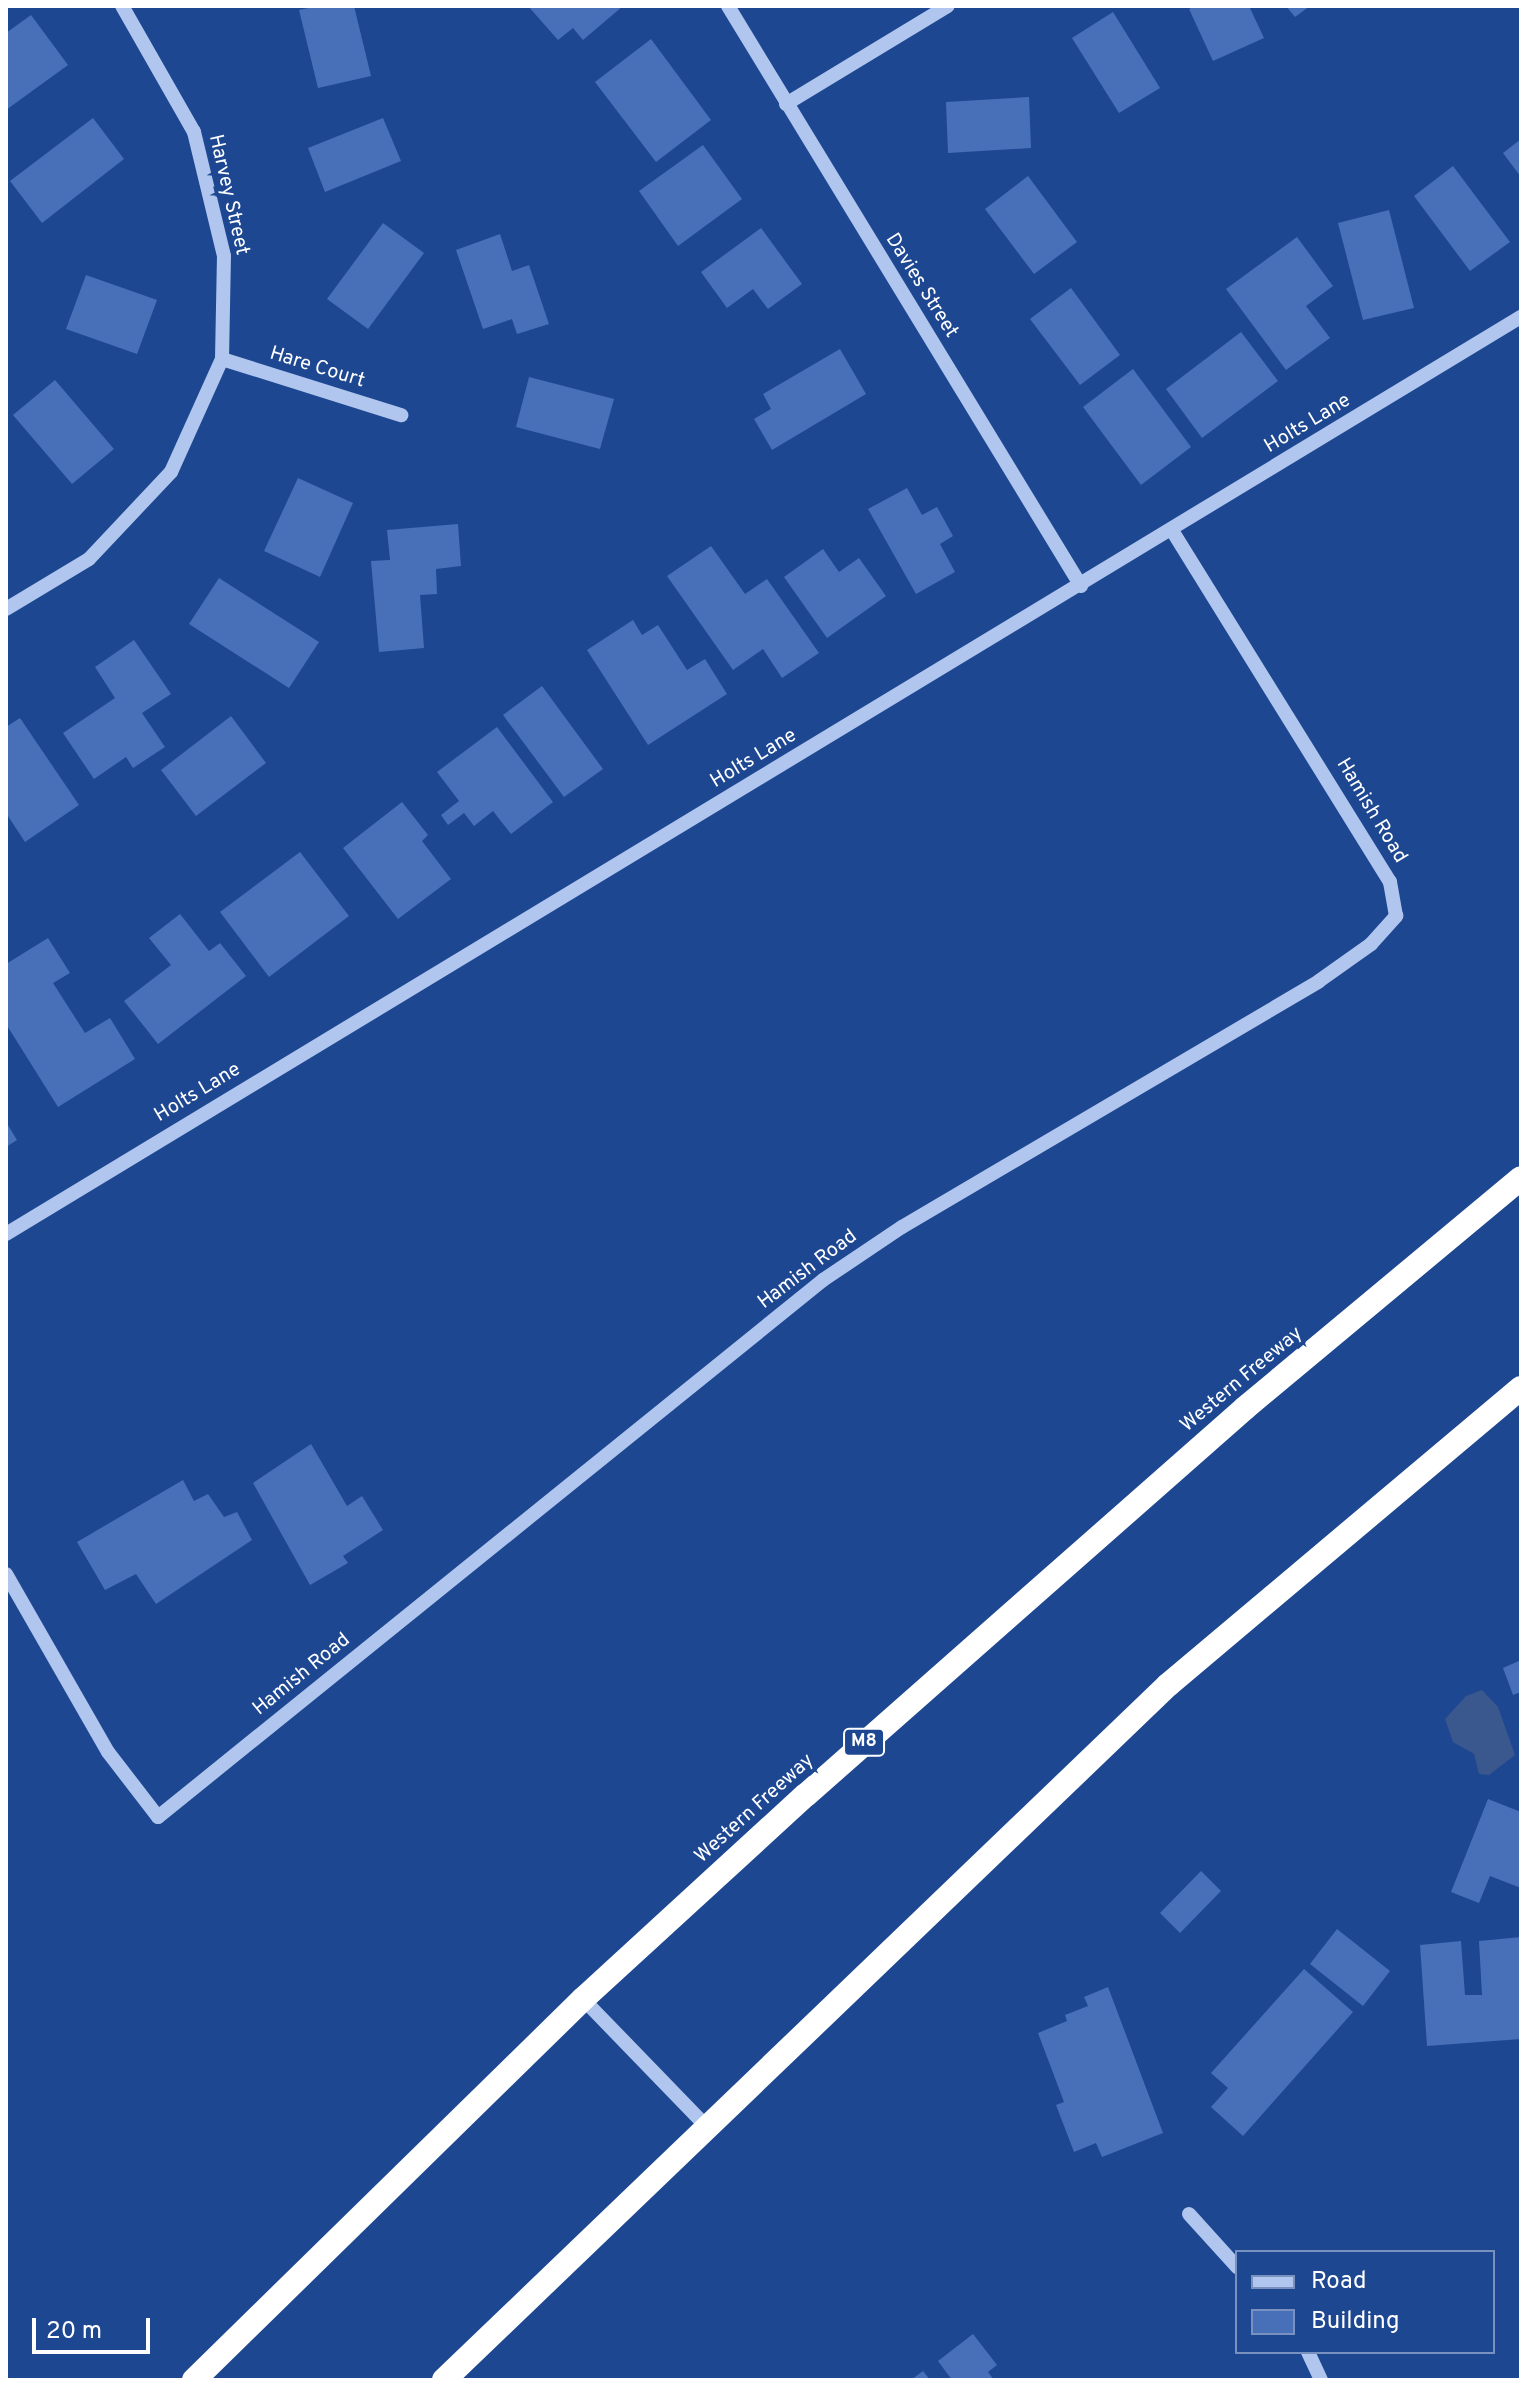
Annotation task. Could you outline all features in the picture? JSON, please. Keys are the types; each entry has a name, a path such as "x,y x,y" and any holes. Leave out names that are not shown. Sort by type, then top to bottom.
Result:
{"highway":[{"name":"Western Freeway","path":"194,2380 583,1999 1013,1608 1521,1178"},
{"path":"444,2380 1168,1685 1521,1388"},
{"path":"183,2380 235,2337"}],"street":[{"name":"Harvey Street","path":"6,609 89,559 171,472 222,359 224,256 194,132 122,6"},
{"name":"Davies Street","path":"728,6 1081,586"},
{"path":"786,104 948,6"},
{"name":"Holts Lane","path":"6,1234 1521,317"},
{"name":"Hare Court","path":"222,359 401,415"},
{"name":"Hamish Road","path":"6,1574 108,1752 158,1817 823,1280 1072,1123 1319,981 1380,936 1396,916 1390,882 1172,530"},
{"path":"583,1999 708,2128"},
{"path":"1189,2214 1235,2265"},
{"path":"1309,2354 1321,2380"}],"water":[{"path":"1482,1690 1498,1707 1515,1755 1489,1775 1479,1774 1474,1754 1453,1742 1445,1719 1466,1696"}],"building":[{"path":"317,6 354,6 371,76 318,88 299,10"},
{"path":"528,6 623,6 583,40 573,28 558,40"},
{"path":"1195,6 1249,6 1264,38 1213,61 1189,9"},
{"path":"1286,6 1310,6 1295,17"},
{"path":"1113,12 1160,88 1119,113 1072,38"},
{"path":"31,15 68,65 6,110 6,33"},
{"path":"651,39 711,120 656,162 595,82"},
{"path":"1029,97 1031,148 948,153 946,102"},
{"path":"93,118 124,159 42,223 10,181"},
{"path":"383,118 401,161 325,192 308,148"},
{"path":"1521,139 1521,177 1503,153"},
{"path":"703,145 742,199 678,246 639,191"},
{"path":"1453,166 1510,242 1470,271 1414,196"},
{"path":"1028,176 1077,242 1034,274 985,209"},
{"path":"1389,210 1414,308 1363,320 1338,223"},
{"path":"383,223 424,253 368,329 327,299"},
{"path":"761,228 802,284 768,309 753,289 727,308 701,272"},
{"path":"500,234 512,271 529,265 549,324 517,334 512,319 483,329 456,250"},
{"path":"1297,237 1333,286 1306,306 1330,338 1286,370 1226,289"},
{"path":"86,275 157,300 137,354 66,329"},
{"path":"1071,288 1120,355 1080,385 1030,319"},
{"path":"1241,332 1278,381 1202,438 1166,389"},
{"path":"840,349 866,394 772,450 754,419 771,409 763,394"},
{"path":"1133,369 1191,447 1141,485 1083,407"},
{"path":"529,377 614,399 600,449 516,427"},
{"path":"55,380 114,449 72,484 13,415"},
{"path":"298,478 353,503 320,577 264,551"},
{"path":"907,488 922,515 937,507 953,536 940,544 955,572 916,594 868,509"},
{"path":"458,524 461,566 436,569 437,594 420,595 424,648 379,652 371,561 390,560 387,530"},
{"path":"711,546 745,594 767,579 819,653 782,678 763,649 733,670 667,576"},
{"path":"823,549 839,572 859,558 886,596 827,638 784,577"},
{"path":"219,578 319,642 289,688 189,624"},
{"path":"633,620 642,635 658,625 687,670 705,659 727,694 648,745 587,650"},
{"path":"134,640 171,694 142,713 165,747 133,768 126,757 94,779 63,733 115,698 95,667"},
{"path":"542,686 603,769 564,797 503,715"},
{"path":"231,716 266,763 196,816 161,770"},
{"path":"20,718 79,805 25,842 6,813 6,727"},
{"path":"497,727 553,802 511,834 493,811 474,826 464,813 448,825 441,815 459,801 437,772"},
{"path":"402,802 428,835 422,841 451,879 398,919 343,848"},
{"path":"300,852 349,916 269,977 220,912"},
{"path":"180,914 209,951 220,943 246,976 158,1044 124,1001 171,965 149,938"},
{"path":"48,938 70,973 53,983 85,1033 110,1018 135,1059 58,1107 6,1024 6,964"},
{"path":"6,1122 17,1140 6,1147"},
{"path":"311,1444 347,1506 362,1496 383,1530 343,1556 348,1563 310,1585 253,1483"},
{"path":"183,1480 194,1501 208,1494 224,1517 237,1512 252,1540 156,1604 136,1574 105,1590 77,1542"},
{"path":"1521,1660 1521,1692 1513,1695 1503,1668"},
{"path":"1488,1799 1521,1812 1521,1888 1490,1876 1479,1903 1451,1892"},
{"path":"1201,1871 1221,1891 1180,1933 1160,1913"},
{"path":"1337,1929 1390,1971 1363,2006 1310,1964"},
{"path":"1521,1937 1521,2039 1427,2046 1420,1945 1461,1941 1465,1995 1482,1995 1479,1941"},
{"path":"1304,1969 1353,2012 1243,2136 1211,2107 1228,2088 1211,2073"},
{"path":"1108,1987 1163,2133 1102,2157 1096,2143 1074,2152 1056,2105 1064,2102 1038,2033 1067,2021 1065,2015 1088,2006 1084,1997"},
{"path":"973,2334 997,2365 988,2372 994,2380 952,2380 938,2361"},
{"path":"923,2371 930,2380 911,2380"}]}
